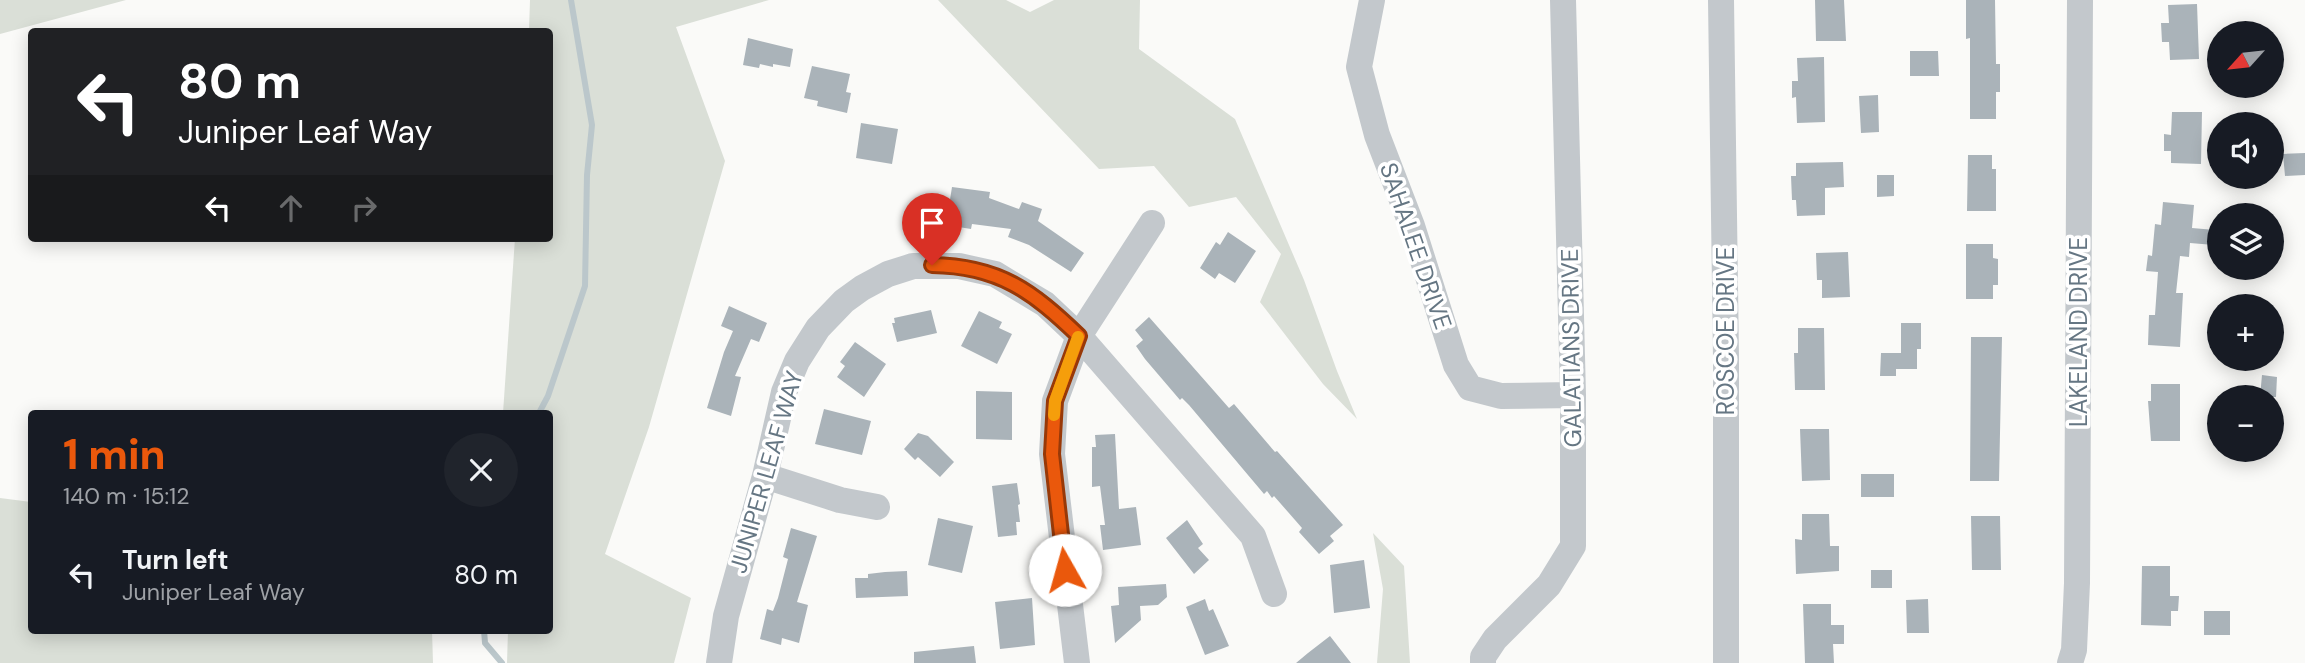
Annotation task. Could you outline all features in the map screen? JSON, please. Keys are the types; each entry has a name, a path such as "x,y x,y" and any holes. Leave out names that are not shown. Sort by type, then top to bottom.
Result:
{"street":[{"name":"SAHALEE DRIVE","path":"1372,0 1359,67 1377,135 1412,226 1456,365 1471,388 1501,396 1573,395"},
{"name":"GALATIANS DRIVE","path":"1483,663 1483,657 1495,639 1549,585 1573,546 1573,395 1563,0"},
{"name":"ROSCOE DRIVE","path":"1721,0 1726,358 1726,663"},
{"name":"LAKELAND DRIVE","path":"2070,663 2074,650 2077,583 2080,0"},
{"path":"1077,663 1052,454 1055,401 1079,336 1152,223"},
{"name":"JUNIPER LEAF WAY","path":"719,663 726,616 765,476 784,392 797,361 818,328 844,301 888,274 913,266 959,265 995,274 1045,304 1079,336 1253,536 1274,594"},
{"path":"765,476 841,500 877,507"}],"shaded area":[{"path":"0,0 126,0 0,34"},
{"path":"530,0 769,0 676,27 725,161 649,427 605,554 691,598 674,663 507,663 508,634 553,634 553,410 503,410 515,242 553,242 553,28 529,28"},
{"path":"938,0 1006,0 1030,12 1054,0 1140,0 1139,49 1235,119 1304,280 1357,419 1323,384 1260,302 1281,254 1236,197 1189,207 1154,166 1099,169"},
{"path":"0,498 28,502 28,634 432,634 433,663 0,663"},
{"path":"1373,533 1404,566 1410,663 1377,663 1383,589"}],"building":[{"path":"1815,0 1844,0 1846,41 1816,41"},
{"path":"1966,0 1995,0 1996,64 2000,64 1996,119 1970,119 1970,38 1966,39"},
{"path":"2197,4 2199,59 2170,60 2169,42 2162,42 2161,23 2169,23 2168,5"},
{"path":"748,38 793,49 790,67 760,64 759,68 743,65"},
{"path":"1910,51 1938,51 1939,76 1910,76"},
{"path":"1824,57 1825,122 1797,123 1792,81 1798,81 1797,58"},
{"path":"812,66 850,74 846,92 851,93 847,113 817,106 818,101 804,98"},
{"path":"1878,95 1879,132 1861,133 1859,96"},
{"path":"2172,112 2202,112 2201,164 2171,163 2171,151 2164,151 2164,134 2171,135"},
{"path":"861,123 898,129 892,164 856,158"},
{"path":"2305,153 2305,175 2285,176 2284,154"},
{"path":"1968,155 1992,155 1992,169 1996,169 1996,211 1967,211"},
{"path":"1843,162 1844,187 1825,188 1825,215 1797,216 1796,200 1792,200 1791,176 1796,176 1796,163"},
{"path":"1877,175 1894,175 1894,196 1877,197"},
{"path":"952,187 990,192 989,198 1019,209 1022,202 1042,209 1038,221 1084,253 1071,272 1029,245 1008,237 1011,229 972,224 971,229 946,225"},
{"path":"2163,202 2194,205 2192,228 2207,229 2207,244 2190,243 2189,257 2180,256 2176,293 2183,293 2180,347 2148,345 2149,315 2155,315 2158,272 2146,271 2148,255 2152,256 2155,224 2161,225"},
{"path":"1228,232 1256,251 1235,283 1219,273 1215,279 1200,268 1216,242 1220,245"},
{"path":"1966,244 1993,244 1993,258 1998,259 1998,285 1993,285 1993,299 1966,299"},
{"path":"1848,252 1850,297 1822,298 1822,280 1817,280 1816,253"},
{"path":"729,306 767,323 759,342 751,339 735,376 741,377 731,416 707,408 733,331 721,326"},
{"path":"931,310 937,333 897,342 892,323 895,323 894,318"},
{"path":"979,311 1002,322 999,328 1012,334 997,364 961,346"},
{"path":"1149,317 1229,408 1234,404 1343,525 1330,536 1334,541 1319,554 1299,532 1302,528 1274,496 1272,498 1267,491 1264,494 1189,405 1182,398 1180,400 1145,359 1136,346 1143,340 1135,330"},
{"path":"1901,323 1921,323 1921,349 1917,349 1917,369 1896,369 1896,376 1880,376 1881,353 1901,353"},
{"path":"1798,328 1824,328 1825,390 1795,390 1794,353 1798,353"},
{"path":"1971,337 2002,337 1999,481 1970,481"},
{"path":"855,342 886,364 864,397 837,377 845,366 840,362"},
{"path":"2262,375 2277,377 2277,385 2261,385"},
{"path":"2151,384 2180,384 2180,441 2151,441 2148,401 2151,401"},
{"path":"976,391 1012,392 1012,440 976,439"},
{"path":"824,409 871,421 862,455 815,444"},
{"path":"1800,429 1829,429 1830,480 1802,481"},
{"path":"918,433 928,436 954,462 940,477 918,457 915,460 904,449"},
{"path":"1115,434 1119,509 1136,507 1141,545 1103,550 1100,525 1105,525 1100,486 1092,487 1092,447 1096,447 1095,435"},
{"path":"1861,474 1894,474 1894,497 1861,497"},
{"path":"1017,483 1020,522 1016,522 1017,535 998,537 992,486"},
{"path":"1802,514 1829,514 1830,546 1839,546 1839,571 1796,574 1795,539 1802,540"},
{"path":"1971,516 2000,516 2001,570 1972,570"},
{"path":"938,518 973,526 962,573 928,565"},
{"path":"1187,520 1203,544 1198,548 1209,560 1194,574 1166,538"},
{"path":"791,528 817,536 797,602 808,605 799,643 782,638 781,645 760,639 767,609 773,611 778,598 788,559 783,557"},
{"path":"1364,560 1370,608 1334,613 1330,565"},
{"path":"2142,566 2170,566 2170,596 2179,596 2178,611 2171,611 2171,626 2141,625"},
{"path":"1871,570 1892,570 1892,588 1871,588"},
{"path":"907,571 908,596 856,598 855,578 868,578 868,574"},
{"path":"1166,584 1167,597 1158,605 1140,606 1141,620 1115,643 1111,606 1119,605 1118,587"},
{"path":"1032,598 1035,645 1000,649 995,602"},
{"path":"1205,599 1209,611 1213,609 1229,646 1205,655 1186,607"},
{"path":"1928,599 1929,633 1907,633 1906,600"},
{"path":"1803,604 1831,604 1831,625 1844,625 1844,644 1833,644 1834,663 1805,663"},
{"path":"2204,611 2230,611 2230,635 2204,635"},
{"path":"1330,636 1351,663 1296,663 1308,653"},
{"path":"974,646 976,663 914,663 914,652"}],"waterway":[{"path":"541,410 548,396 585,286 587,175 592,125 571,0"},
{"path":"484,634 485,643 502,663"}],"slow traffic":[{"path":"1054,415 1055,401 1078,337"}],"route":[{"path":"932,265 959,265 995,274 1045,304 1079,336 1055,401 1052,454 1065,570"}]}
